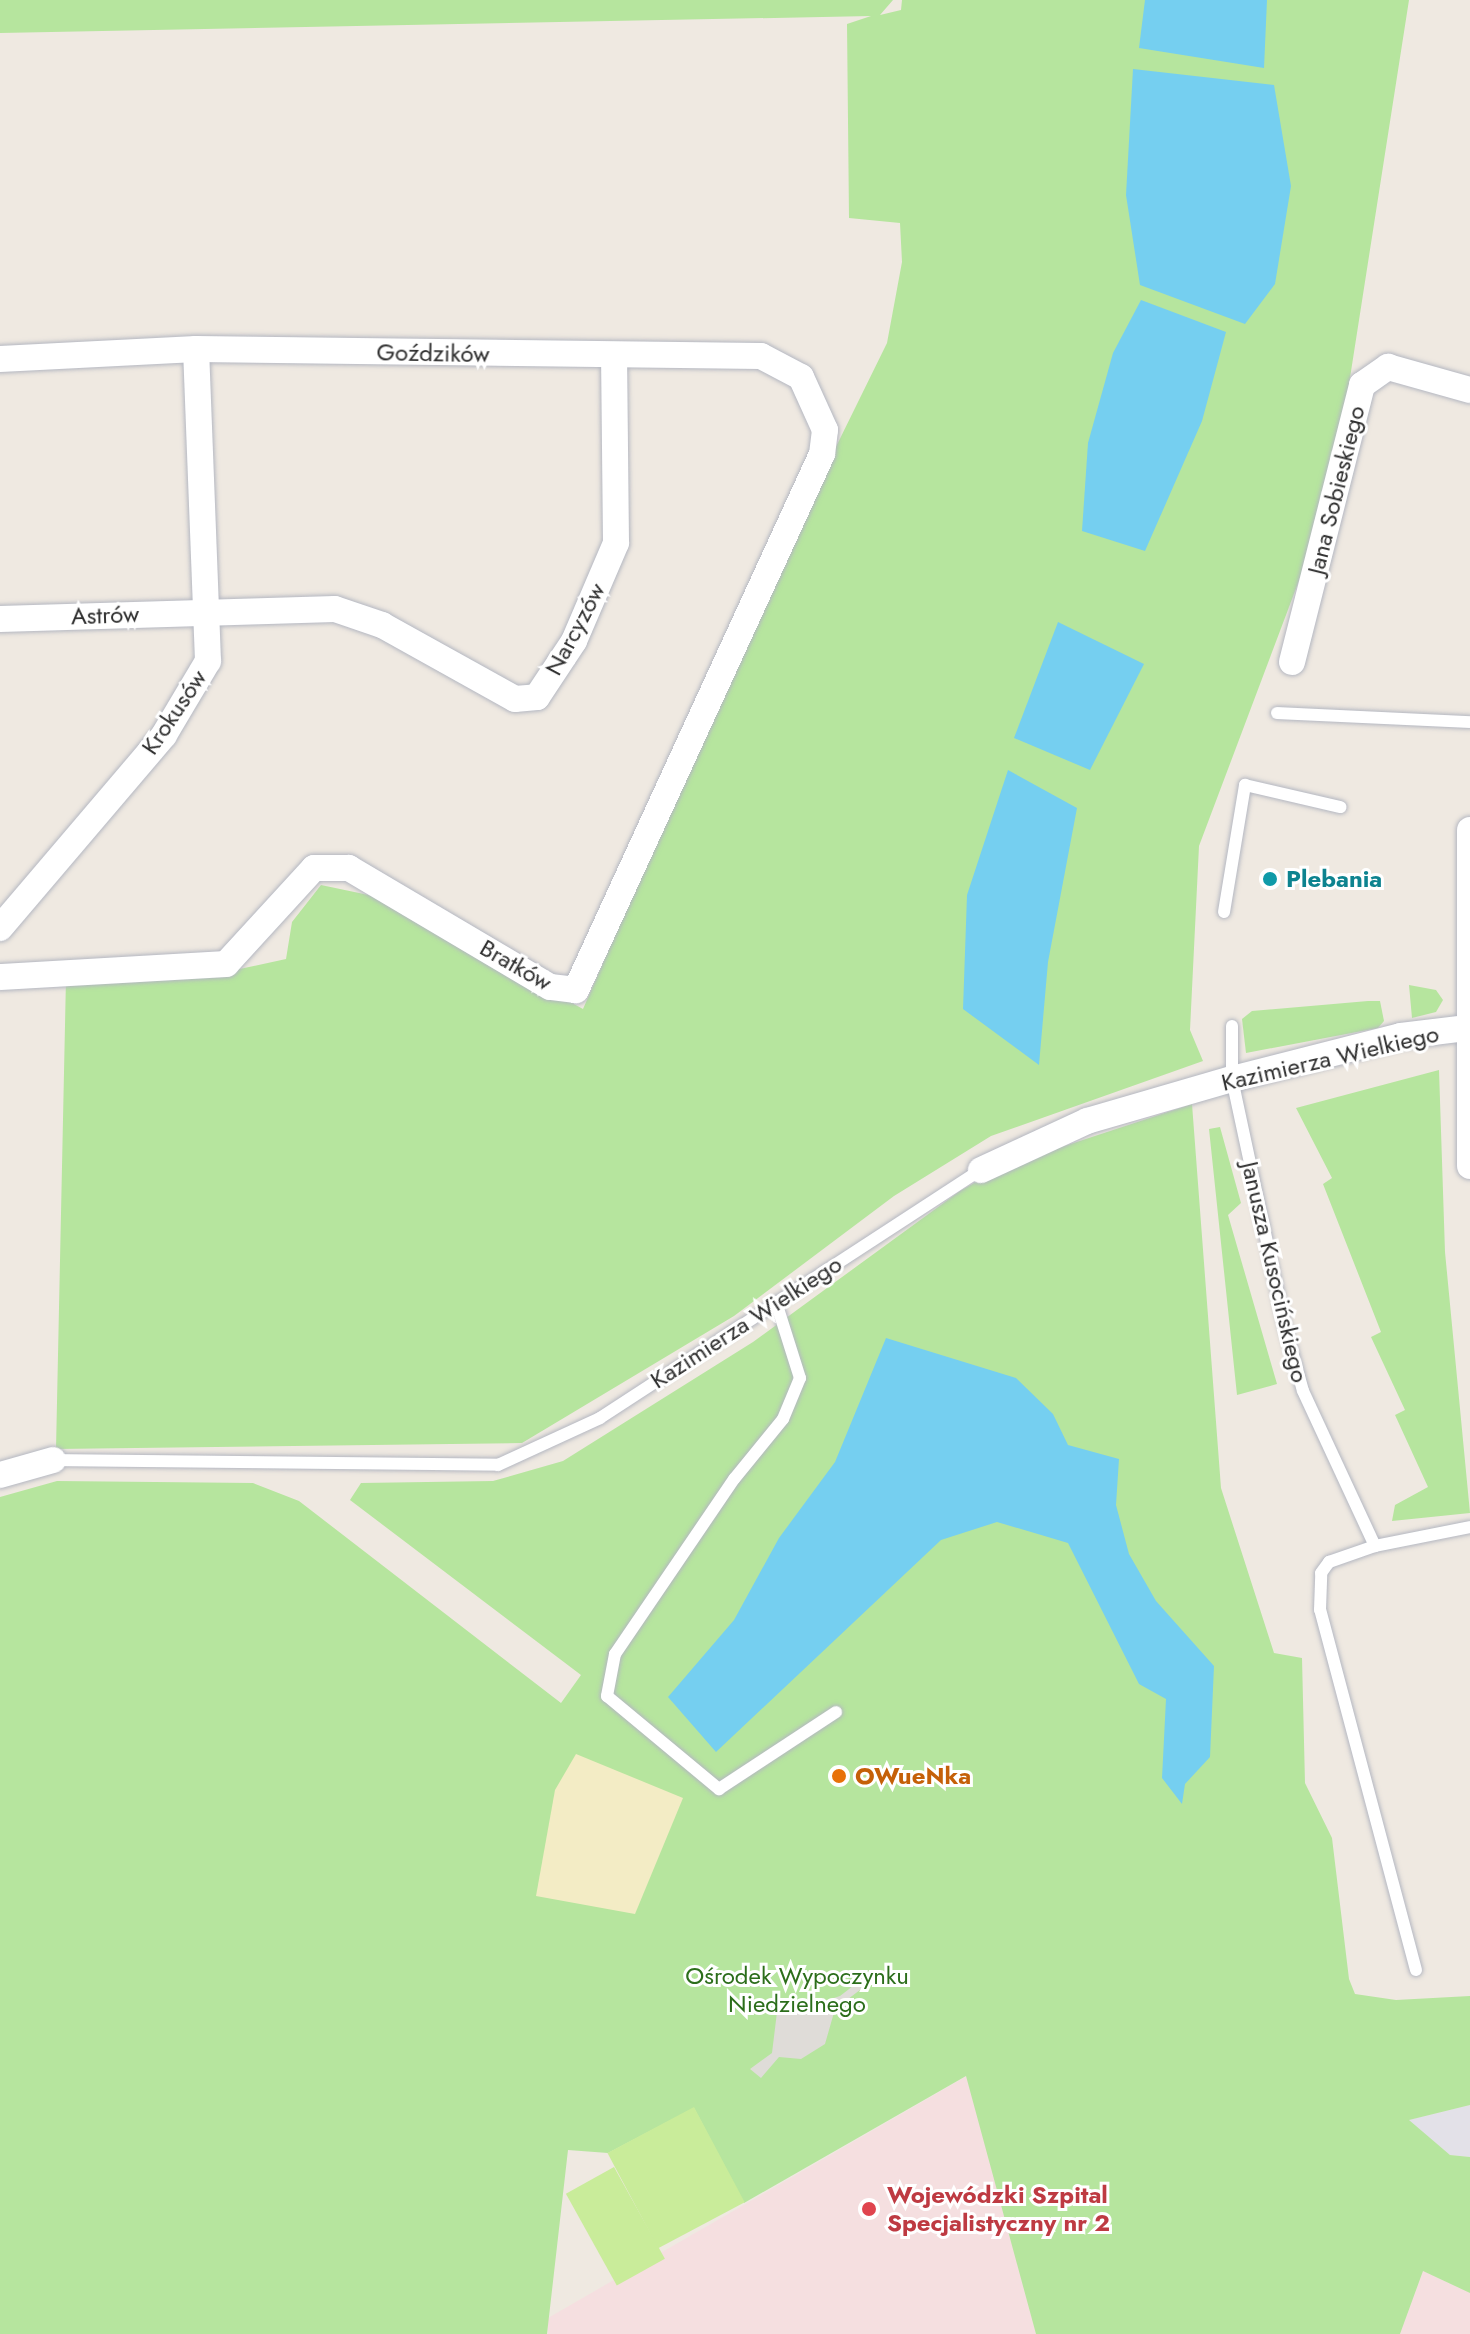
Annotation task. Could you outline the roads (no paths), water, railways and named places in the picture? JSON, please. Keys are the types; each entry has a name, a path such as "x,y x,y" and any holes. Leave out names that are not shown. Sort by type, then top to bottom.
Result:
{"street":[{"name":"Goździków","path":"0,359 196,349 761,356 783,363 817,399 825,430"},
{"name":"Krokusów","path":"0,928 164,735 208,661 210,612 196,349"},
{"name":"Narcyzów","path":"210,612 335,609 382,625 515,699 537,697 580,630 616,543 614,356"},
{"name":"Jana Sobieskiego","path":"1292,662 1362,385 1388,367 1470,390"},
{"name":"Bratków","path":"0,977 226,964 314,868 349,868 550,987 576,990 822,454 825,430"},
{"name":"Astrów","path":"0,619 210,612"},
{"path":"1470,830 1466,1028 1470,1166"},
{"name":"Kazimierza Wielkiego","path":"981,1170 1087,1121 1232,1079 1401,1036 1466,1028"},
{"name":"Kazimierza Wielkiego","path":"0,1475 53,1460"}],"lane":[{"path":"1277,713 1470,722"},
{"path":"1224,912 1245,785 1340,807"},
{"name":"Janusza Kusocińskiego","path":"1232,1026 1232,1079 1303,1391 1375,1546"},
{"name":"Kazimierza Wielkiego","path":"53,1460 498,1465 600,1418 981,1170"},
{"path":"776,1302 800,1378 783,1419 623,1641 607,1696 719,1789 836,1712"},
{"path":"1416,1970 1320,1610 1321,1573 1329,1562 1375,1546 1470,1527"}],"water":[{"path":"1145,0 1267,0 1264,68 1139,48"},
{"path":"1133,69 1274,85 1291,186 1275,284 1245,324 1140,285 1126,195"},
{"path":"1141,300 1226,332 1202,421 1145,551 1082,531 1088,443 1113,353"},
{"path":"1058,622 1144,664 1090,770 1014,738"},
{"path":"1008,770 1077,808 1048,962 1039,1065 963,1009 967,895"},
{"path":"886,1338 1016,1378 1053,1414 1068,1445 1119,1459 1116,1505 1129,1554 1156,1601 1214,1666 1210,1757 1185,1784 1182,1804 1162,1778 1166,1699 1139,1684 1068,1543 997,1522 941,1540 716,1752 668,1697 734,1620 779,1538 835,1462"}],"place":[{"name":"Plebania","path":"1270,879"},
{"name":"OWueNka","path":"839,1776"},
{"name":"Wojewódzki Szpital Specjalistyczny nr 2","path":"869,2209"}],"park label":[{"name":"Ośrodek Wypoczynku Niedzielnego","path":"797,1990"}]}
